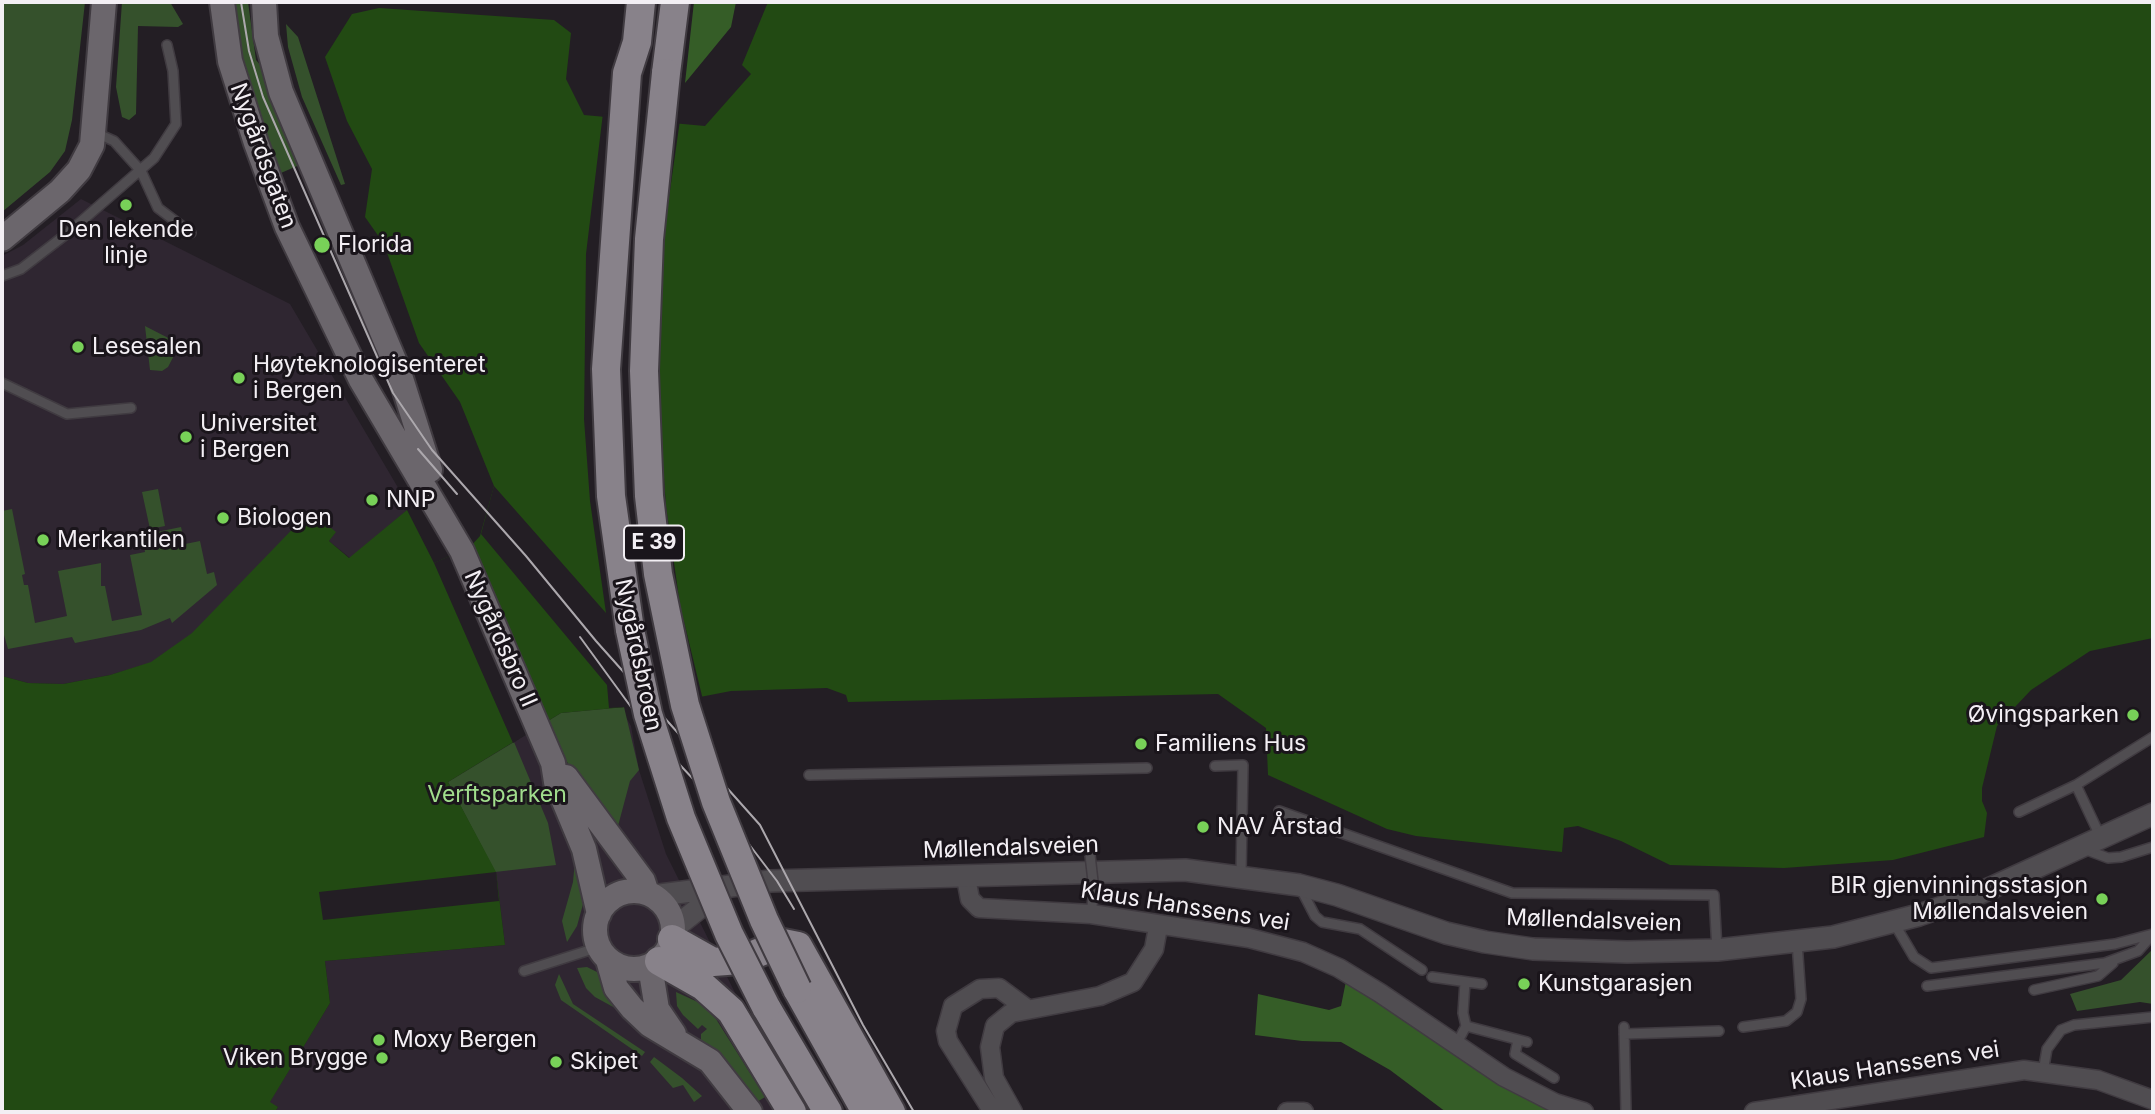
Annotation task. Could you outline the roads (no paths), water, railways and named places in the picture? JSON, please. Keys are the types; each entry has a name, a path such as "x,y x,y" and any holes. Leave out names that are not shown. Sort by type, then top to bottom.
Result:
{"highway":[{"name":"E 39","path":"622,2 621,41 627,73"},
{"name":"E 39","path":"627,73 636,42 641,2"},
{"name":"Nygårdsbroen","path":"675,2 649,239 644,371 649,496 658,574 685,705 716,802 759,909 797,989 866,1112"},
{"name":"Nygårdsbroen","path":"627,73 606,369 611,496 621,579 648,714 681,818 729,934 766,1007 828,1112"},
{"path":"664,949 721,962 740,960 783,943 798,946 891,1112"},
{"path":"664,949 731,1011 792,1112"},
{"path":"731,1011 731,982 740,960"}],"main road":[{"path":"2,239 60,191 79,170 92,145 104,2"},
{"name":"Nygårdsgaten","path":"222,2 230,61 287,227 361,380 462,551"},
{"name":"Nygårdsgaten","path":"264,2 266,36 281,92 399,372 424,457 445,506 447,523"},
{"name":"Nygårdsbro II","path":"462,551 553,763"},
{"path":"553,763 643,881 649,895 667,910 657,1009 676,1038"},
{"path":"553,763 556,782 584,849 598,914 595,934 616,988 650,1025 676,1038 710,1061 750,1112"},
{"path":"598,914 608,901 622,893 649,895"},
{"path":"604,953 628,969 664,949"}],"street":[{"name":"Møllendalsveien","path":"649,895 770,881 966,878 1124,870 1185,870 1241,875 1298,885 1338,895 1446,933 1485,942 1533,949 1627,952 1717,950 1797,942 1894,923 1969,898 2153,814"},
{"name":"Klaus Hanssens vei","path":"966,878 970,899 979,908 1091,914 1158,927 1249,939 1303,952 1339,968 1380,993 1504,1077 1545,1098 1584,1112"},
{"path":"664,949 726,887"},
{"path":"1013,1112 994,1078 990,1047 995,1026 1002,1018 1026,1008 1100,996 1133,982 1154,949 1158,927"},
{"path":"993,1112 948,1041 946,1031 953,1006 980,989 999,988 1026,1008"},
{"name":"Klaus Hanssens vei","path":"1754,1112 1990,1074 2043,1072 2098,1080 2153,1100"},
{"path":"1287,1112 1304,1112"}],"lane":[{"path":"2,276 21,268 141,171 176,124 173,71 167,45"},
{"path":"94,132 114,141 141,171 158,208 191,233"},
{"path":"2,383 67,414 131,408"},
{"path":"2019,812 2076,785 2153,737"},
{"path":"1215,766 1243,765 1241,875"},
{"path":"809,775 1147,768"},
{"path":"2076,785 2092,843 2108,858 2153,847"},
{"path":"1279,811 1512,893 1714,895 1717,950"},
{"path":"1090,855 1094,890 1091,914"},
{"path":"1298,885 1312,912 1322,922 1360,929 1422,970"},
{"path":"1894,923 1914,957 1931,968 2115,944 2153,934"},
{"path":"1927,986 2093,965 2138,951 2153,934"},
{"path":"1743,1027 1786,1021 1797,1012 1801,999 1797,942"},
{"path":"524,971 604,953"},
{"path":"2034,990 2098,976 2118,959"},
{"path":"1432,977 1482,984"},
{"path":"1456,1045 1466,1026 1463,1013 1465,982"},
{"path":"2043,1072 2046,1049 2061,1030 2100,1021 2153,1017"},
{"path":"1466,1026 1523,1041 1516,1054 1554,1079"},
{"path":"1626,1112 1624,1031 1719,1031"}],"tram line":[{"path":"241,2 249,51 263,97 393,393 432,450 526,556 596,641 760,825 863,1025 914,1112"},
{"path":"418,449 457,494"},
{"path":"580,637 650,733 726,814 777,881 794,909"}],"place":[{"name":"Den lekende linje","path":"126,205"},
{"name":"Florida","path":"322,245"},
{"name":"Lesesalen","path":"78,347"},
{"name":"Høyteknologisenteret i Bergen","path":"239,378"},
{"name":"Universitet i Bergen","path":"186,437"},
{"name":"NNP","path":"372,500"},
{"name":"Biologen","path":"223,518"},
{"name":"Merkantilen","path":"43,540"},
{"name":"Øvingsparken","path":"2133,715"},
{"name":"Familiens Hus","path":"1141,744"},
{"name":"NAV Årstad","path":"1203,827"},
{"name":"BIR gjenvinningsstasjon Møllendalsveien","path":"2102,899"},
{"name":"Kunstgarasjen","path":"1524,984"},
{"name":"Moxy Bergen","path":"379,1040"},
{"name":"Viken Brygge","path":"382,1058"},
{"name":"Skipet","path":"556,1062"}],"park label":[{"name":"Verftsparken","path":"497,795"}]}
